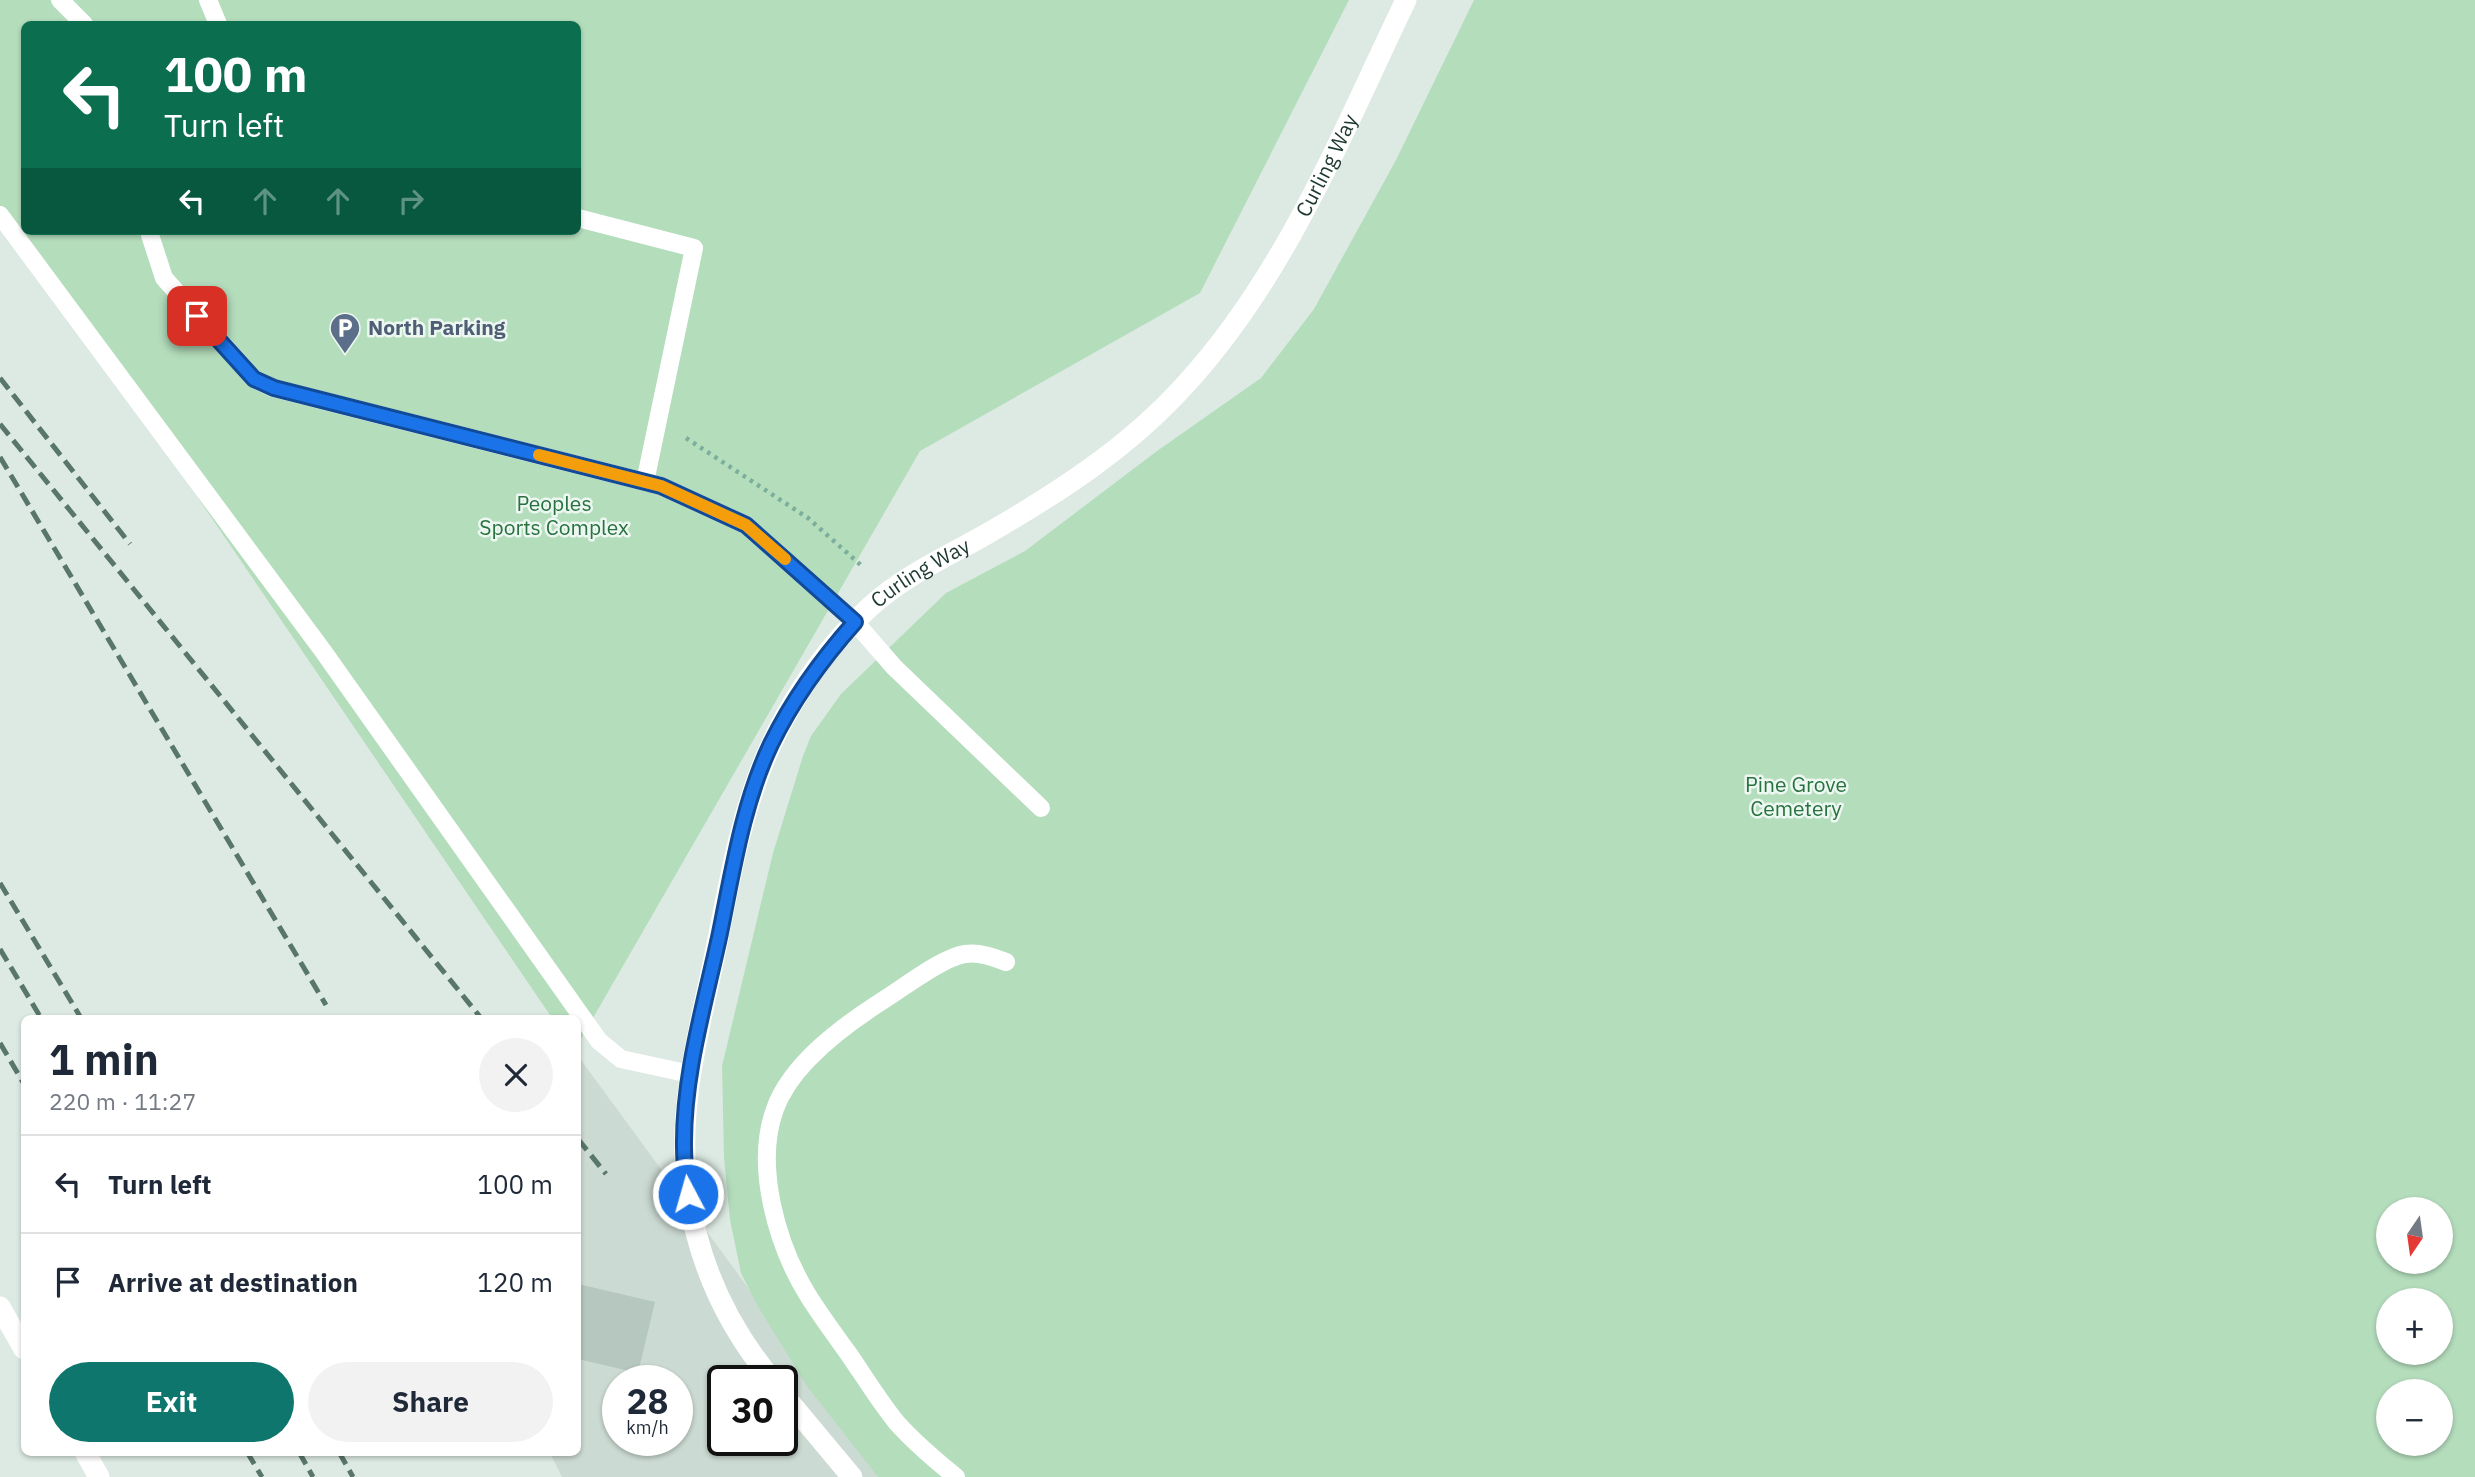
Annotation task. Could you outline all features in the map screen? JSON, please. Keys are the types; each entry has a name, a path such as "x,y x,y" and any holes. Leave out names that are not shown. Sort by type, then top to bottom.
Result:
{"street":[{"name":"Curling Way","path":"760,1365 737,1332 714,1287 698,1244 688,1194 684,1147 690,1074 739,839 754,787 771,745 816,669 873,604 911,577 1060,491 1090,470 1146,424 1189,381 1237,321 1286,243 1321,178 1406,0"},
{"path":"0,1307 21,1344"},
{"path":"798,1411 852,1477"},
{"path":"87,1456 99,1477"}],"lane":[{"path":"61,0 81,21"},
{"path":"208,0 217,21"},
{"path":"0,215 323,651 581,1015"},
{"path":"581,219 694,248 645,482"},
{"path":"151,235 164,278 254,379 274,388 661,486 746,525 855,622 894,667 1041,808"},
{"path":"956,1477 920,1447 896,1422 807,1295 773,1211 766,1144 776,1107 786,1086 804,1062 866,1012 945,961 964,954 983,954 1006,962"},
{"path":"581,1016 599,1041 621,1059 690,1074"}],"path":[{"path":"685,438 808,518 863,567"}],"shaded area":[{"path":"581,1060 887,1477 562,1477 552,1456 581,1456"}],"green space":[{"name":"Peoples Sports Complex","path":"0,0 1349,0 1200,293 920,451 581,1039 581,1015 550,1015 0,207"},
{"name":"Pine Grove Cemetery","path":"1474,0 2475,0 2475,1477 878,1477 807,1386 798,1371 798,1365 794,1365 757,1305 741,1273 730,1220 724,1158 722,1066 773,853 803,756 811,736 841,694 946,593 1025,551 1157,451 1261,378 1314,309 1396,160"}],"building":[{"path":"581,1285 655,1302 640,1365 604,1365 581,1360"}],"railway":[{"path":"0,378 130,544"},
{"path":"0,424 479,1015"},
{"path":"0,457 326,1005"},
{"path":"0,883 79,1015"},
{"path":"0,949 39,1015"},
{"path":"0,1043 21,1079"},
{"path":"581,1143 606,1174"},
{"path":"249,1456 262,1477"},
{"path":"301,1456 313,1477"},
{"path":"341,1456 353,1477"}],"slow traffic":[{"path":"539,455 661,486 746,525 785,559"}],"place":[{"name":"North Parking","path":"345,355"}],"route":[{"path":"197,316 254,379 274,388 661,486 746,525 855,622 816,669 788,713 754,787 739,839 690,1074 684,1147 688,1194"}]}
